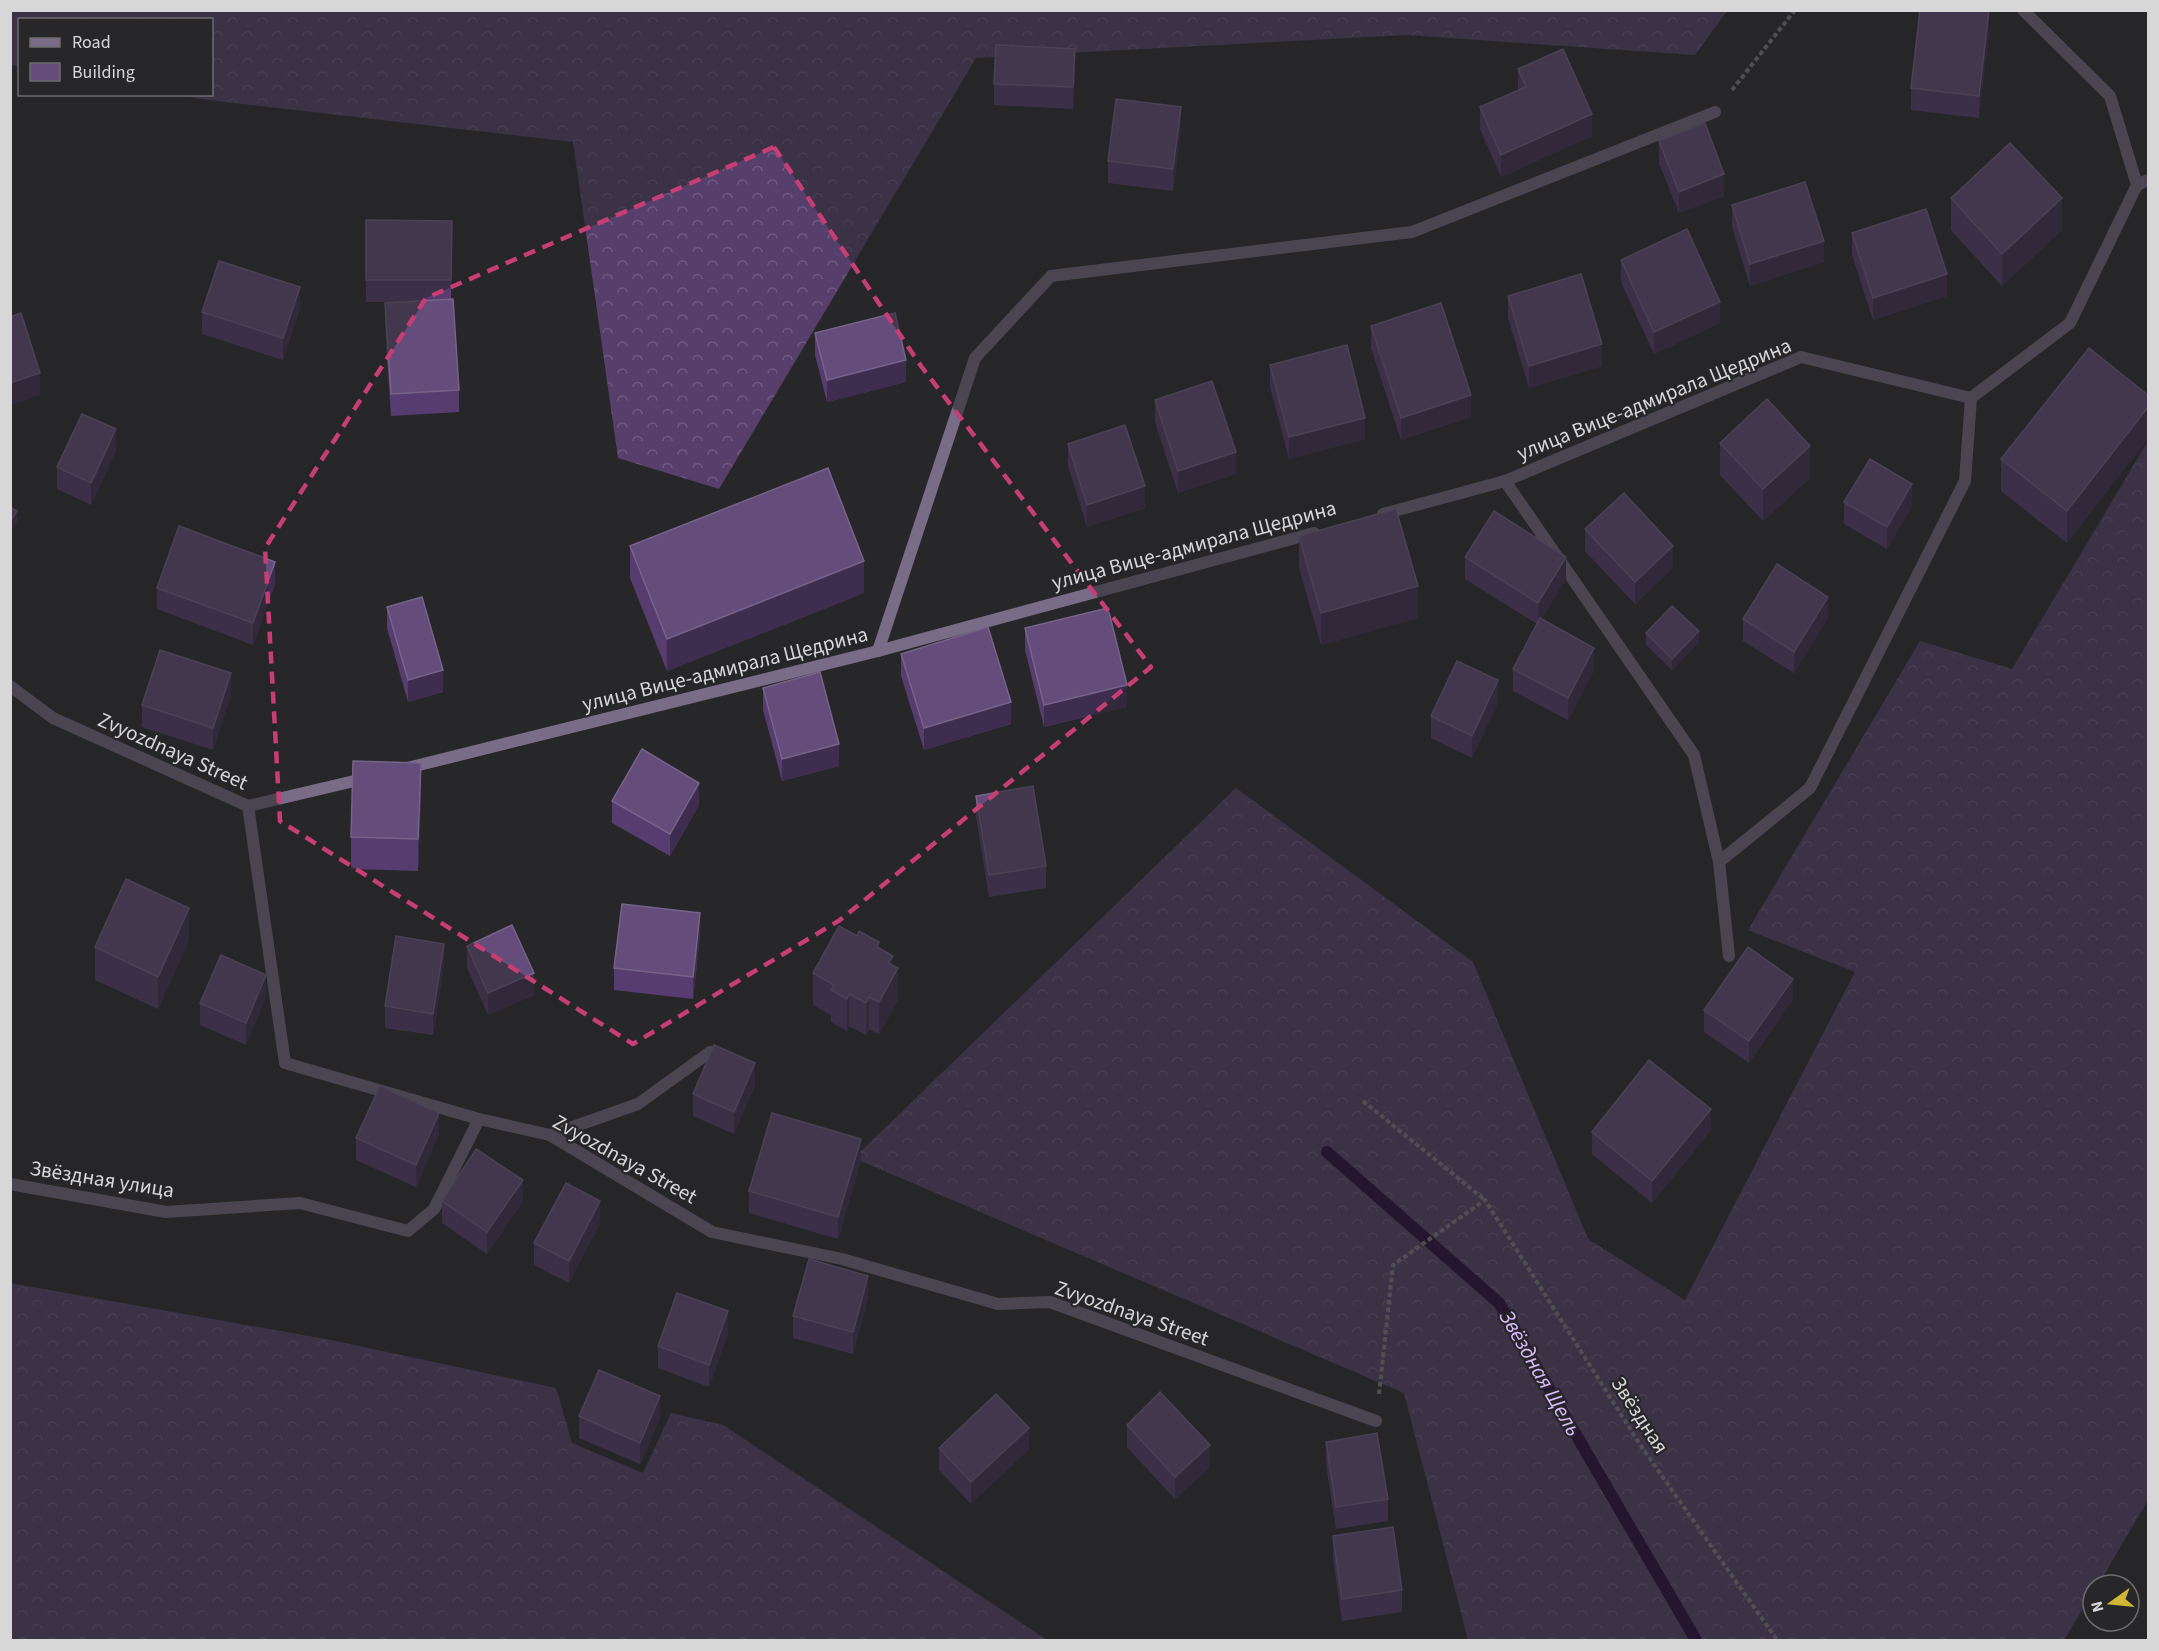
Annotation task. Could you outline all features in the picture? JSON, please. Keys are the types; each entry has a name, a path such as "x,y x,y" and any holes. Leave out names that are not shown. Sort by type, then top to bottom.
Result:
{"street":[{"path":"1719,862 1810,788 1965,481 1971,398 2070,323 2143,183 2109,96 2023,10"},
{"path":"878,651 975,358 1051,276 1412,232 1715,112"},
{"name":"улица Вице-адмирала Щедрина","path":"1368,518 1505,481 1801,357 1971,398"},
{"path":"1505,481 1695,755 1719,862 1729,956"},
{"name":"улица Вице-адмирала Щедрина","path":"248,806 878,651 1322,530"},
{"name":"Zvyozdnaya Street","path":"10,686 53,718 248,806 285,1063 479,1119 550,1135 712,1232 842,1259 998,1304 1050,1302 1376,1421"},
{"path":"550,1135 639,1104 710,1052"},
{"name":"Звёздная улица","path":"10,1184 166,1212 300,1203 408,1231 434,1209 479,1119"}],"path":[{"path":"1715,112 1795,10"},
{"name":"Звёздная","path":"1363,1101 1485,1200 1641,1446 1777,1641"},
{"path":"1376,1421 1393,1265 1485,1200"}],"highlighted area":[{"path":"774,147 921,366 1151,667 840,920 633,1044 280,821 265,548 426,298"}],"green space":[{"path":"10,11 1727,11 1695,55 1406,35 976,58 719,489 618,458 573,142 184,96 213,96 213,18 18,18 18,66 11,65"},
{"path":"2148,441 2148,1500 2105,1573 2081,1573 2081,1612 2064,1640 1468,1640 1404,1393 854,1158 1236,788 1473,962 1588,1239 1685,1300 1855,972 1748,930 1920,641 2012,669"},
{"path":"10,1283 331,1340 556,1388 572,1443 643,1473 671,1413 723,1425 1047,1640 11,1640"}],"building":[{"path":"1920,10 1989,10 1979,96 1911,88"},
{"path":"996,45 1075,49 1073,87 994,84"},
{"path":"1563,49 1592,114 1501,155 1480,107 1526,87 1518,69"},
{"path":"1116,99 1181,107 1173,169 1108,161"},
{"path":"1705,123 1724,174 1679,192 1659,141"},
{"path":"2010,143 2062,198 2002,254 1951,198"},
{"path":"1805,182 1824,241 1750,264 1732,205"},
{"path":"1926,209 1947,274 1873,298 1852,233"},
{"path":"366,220 452,221 451,280 366,280"},
{"path":"1687,229 1720,302 1654,332 1621,260"},
{"path":"219,261 300,287 283,338 202,312"},
{"path":"1581,274 1602,344 1529,366 1508,296"},
{"path":"453,299 459,390 391,394 385,303"},
{"path":"1441,303 1471,395 1401,418 1371,326"},
{"path":"21,313 40,373 10,383 10,317"},
{"path":"895,313 906,360 827,380 815,333"},
{"path":"1347,345 1365,418 1289,437 1270,365"},
{"path":"2089,348 2148,395 2148,407 2067,511 2001,459"},
{"path":"1212,381 1236,452 1178,471 1155,400"},
{"path":"1767,399 1810,446 1763,489 1720,443"},
{"path":"82,414 116,429 91,483 57,467"},
{"path":"1125,425 1145,486 1087,505 1068,444"},
{"path":"1870,459 1912,484 1887,527 1844,502"},
{"path":"828,468 864,561 667,639 630,546"},
{"path":"1624,493 1673,546 1635,582 1585,529"},
{"path":"10,507 17,511 10,522"},
{"path":"1396,509 1418,586 1321,613 1299,536"},
{"path":"1494,511 1566,557 1538,603 1465,557"},
{"path":"179,526 275,562 253,623 157,588"},
{"path":"1777,564 1828,597 1794,652 1743,619"},
{"path":"422,597 443,670 408,680 387,607"},
{"path":"1672,606 1699,631 1672,659 1646,633"},
{"path":"1108,608 1127,685 1044,705 1025,628"},
{"path":"1540,618 1594,648 1568,698 1513,669"},
{"path":"988,627 1011,702 924,728 901,654"},
{"path":"160,650 231,673 213,728 142,705"},
{"path":"1457,661 1498,680 1472,736 1431,716"},
{"path":"820,672 839,744 782,759 763,688"},
{"path":"642,749 699,783 670,834 612,801"},
{"path":"353,761 421,763 418,839 351,837"},
{"path":"1033,786 1046,866 989,875 976,796"},
{"path":"126,879 189,908 158,977 95,947"},
{"path":"622,904 700,913 693,977 614,968"},
{"path":"512,925 534,973 488,993 467,946"},
{"path":"839,926 857,936 859,931 879,942 877,947 893,956 888,963 898,968 879,1002 869,997 866,1003 849,994 847,999 831,990 834,985 813,973"},
{"path":"396,936 444,944 433,1014 385,1006"},
{"path":"1748,947 1793,979 1749,1041 1704,1010"},
{"path":"221,955 266,975 246,1023 200,1003"},
{"path":"714,1045 755,1063 734,1112 693,1094"},
{"path":"1649,1060 1711,1109 1652,1181 1592,1132"},
{"path":"380,1086 439,1113 416,1165 356,1138"},
{"path":"772,1113 861,1139 838,1217 749,1191"},
{"path":"476,1149 523,1180 487,1232 442,1201"},
{"path":"566,1183 600,1201 569,1261 534,1243"},
{"path":"809,1259 868,1276 853,1332 793,1316"},
{"path":"677,1293 728,1311 709,1365 658,1346"},
{"path":"599,1370 660,1396 640,1443 579,1416"},
{"path":"1160,1392 1210,1445 1175,1477 1127,1425"},
{"path":"996,1394 1029,1428 971,1482 939,1448"},
{"path":"1377,1433 1388,1499 1336,1507 1326,1442"},
{"path":"1393,1527 1402,1590 1342,1599 1333,1536"}],"waterway":[{"name":"Звёздная Щель","path":"1327,1152 1499,1303 1696,1640"}]}
